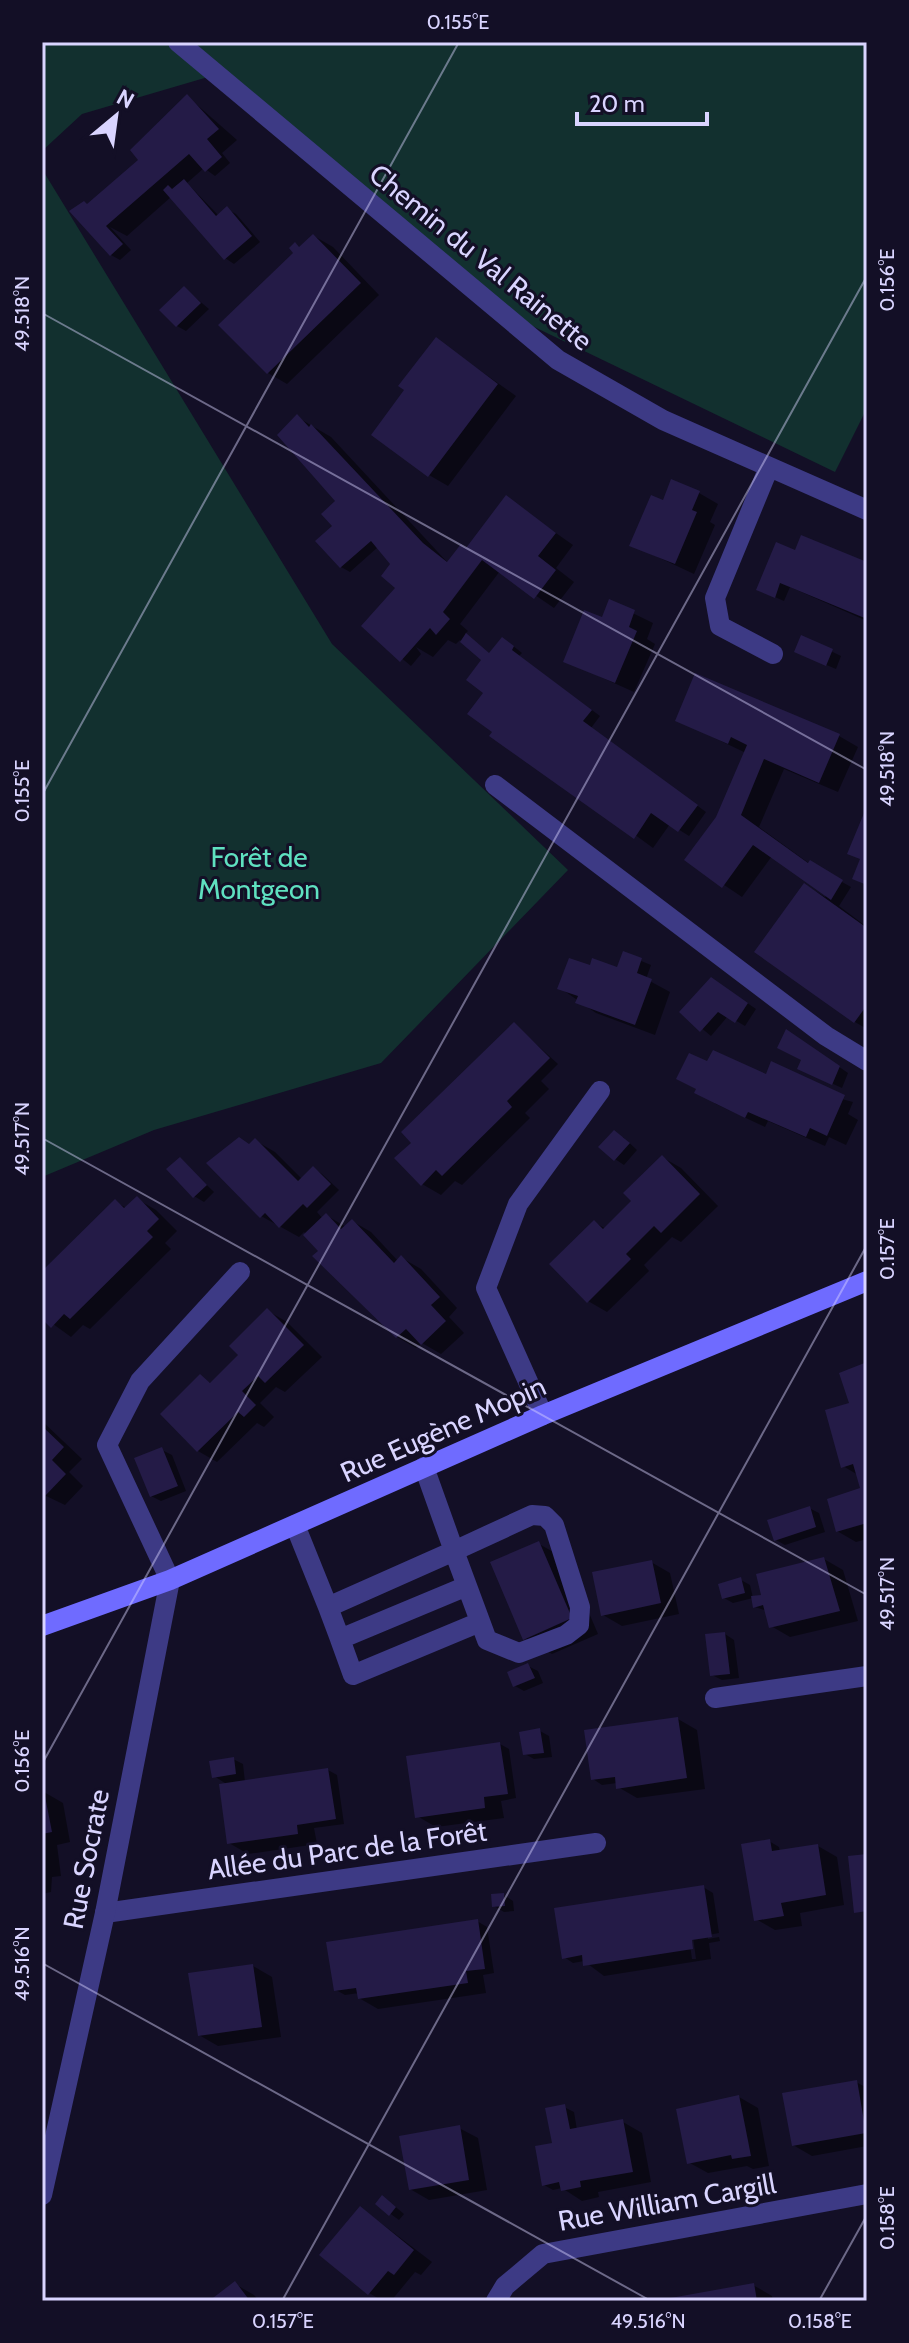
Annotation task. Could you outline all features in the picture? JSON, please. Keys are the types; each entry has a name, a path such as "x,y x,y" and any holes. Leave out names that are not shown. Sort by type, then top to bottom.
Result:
{"main road":[{"name":"Rue Eugène Mopin","path":"42,1626 170,1580 543,1415 867,1281"}],"street":[{"name":"Chemin du Val Rainette","path":"178,42 558,360 663,420 867,510"},
{"path":"769,467 715,598 720,626 773,654"},
{"path":"495,785 826,1036 867,1061"},
{"path":"543,1415 486,1288 518,1204 600,1091"},
{"path":"170,1580 107,1445 140,1381 240,1272"},
{"path":"328,1607 454,1551 532,1515 545,1516 554,1525 580,1607 579,1625 566,1635 519,1653 487,1640 454,1551 424,1467"},
{"path":"295,1525 353,1675 480,1622"},
{"name":"Rue Socrate","path":"42,2195 105,1913 170,1580"},
{"path":"340,1639 467,1586"},
{"path":"715,1698 867,1676"},
{"name":"Allée du Parc de la Forêt","path":"105,1913 596,1843"},
{"name":"Rue William Cargill","path":"496,2301 505,2286 543,2254 867,2194"}],"green space":[{"path":"42,42 867,42 867,408 835,472 489,305 225,72 82,114 42,151"},
{"name":"Forêt de Montgeon","path":"42,169 332,644 568,870 381,1063 154,1130 42,1177"}],"building":[{"path":"187,94 219,129 207,139 222,157 205,172 189,154 106,226 123,244 110,256 69,211 84,201 87,204 138,160 130,150"},
{"path":"184,179 216,216 227,206 252,236 224,260 163,190 168,185 172,189"},
{"path":"313,234 361,283 267,374 218,325 293,253 289,248 295,242 299,247"},
{"path":"184,286 201,303 176,327 159,310"},
{"path":"436,337 498,384 428,477 371,435 404,390 398,386"},
{"path":"297,414 309,427 311,424 423,543 447,562 461,544 466,548 506,495 556,533 538,556 556,570 534,599 482,560 443,612 450,619 436,635 430,628 400,662 361,626 395,588 381,576 390,564 371,541 340,568 315,541 332,526 321,514 335,501 277,435"},
{"path":"671,479 700,491 692,510 697,512 675,564 629,546 651,495 663,500"},
{"path":"801,535 867,562 867,619 780,583 775,598 756,590 776,542 795,550"},
{"path":"609,599 635,610 629,627 637,631 615,683 563,662 584,610 602,617"},
{"path":"466,633 489,653 502,637 514,646 512,650 592,710 583,721 698,805 678,832 651,813 634,839 489,736 492,732 467,714 483,693 466,680 481,660 460,642"},
{"path":"801,635 833,649 826,666 794,652"},
{"path":"695,673 840,734 819,783 764,759 741,815 808,863 810,860 843,880 831,900 753,845 722,888 684,860 716,817 747,745 731,737 728,744 675,721"},
{"path":"867,806 867,885 852,879 860,859 847,854"},
{"path":"804,883 867,928 867,1005 854,1023 754,952"},
{"path":"623,951 642,958 637,973 652,979 635,1025 575,1003 578,996 557,989 569,958 590,965 592,958 617,967"},
{"path":"711,977 748,1003 735,1023 718,1012 700,1032 679,1012"},
{"path":"514,1022 550,1058 507,1101 512,1107 442,1176 436,1170 421,1186 394,1158 411,1143 401,1132"},
{"path":"786,1029 840,1066 832,1085 797,1069 801,1060 777,1048"},
{"path":"713,1050 766,1074 771,1061 845,1095 827,1136 810,1128 806,1137 748,1112 745,1118 694,1093 696,1089 676,1079 689,1053 707,1061"},
{"path":"614,1130 630,1143 614,1161 598,1147"},
{"path":"239,1137 249,1144 255,1138 298,1181 313,1166 331,1184 307,1208 303,1204 279,1228 265,1213 260,1218 206,1163"},
{"path":"662,1155 700,1194 661,1233 654,1226 626,1254 631,1259 587,1303 549,1264 594,1220 603,1229 631,1201 623,1193"},
{"path":"180,1157 207,1185 193,1198 166,1169"},
{"path":"137,1196 159,1219 147,1231 153,1237 70,1319 64,1314 51,1328 42,1319 42,1271 115,1199 124,1208"},
{"path":"326,1213 341,1229 352,1219 394,1263 401,1255 440,1297 431,1305 446,1321 421,1345 406,1329 396,1338 312,1256 318,1251 303,1235"},
{"path":"267,1308 304,1345 265,1383 258,1376 242,1391 256,1405 244,1417 238,1412 197,1452 160,1414 200,1374 210,1383 238,1355 229,1346"},
{"path":"867,1362 867,1523 836,1532 827,1499 860,1488 853,1464 841,1468 825,1410 849,1403 839,1373"},
{"path":"42,1426 64,1447 52,1460 66,1474 45,1496"},
{"path":"162,1447 178,1486 150,1497 134,1458"},
{"path":"810,1506 816,1527 774,1541 767,1520"},
{"path":"539,1541 572,1618 523,1640 490,1562"},
{"path":"824,1557 840,1611 769,1628 763,1605 753,1608 751,1596 761,1595 756,1574"},
{"path":"652,1560 661,1603 601,1616 592,1572"},
{"path":"741,1577 745,1593 722,1599 718,1584"},
{"path":"725,1632 730,1674 710,1676 705,1634"},
{"path":"528,1663 535,1678 513,1687 507,1672"},
{"path":"678,1717 687,1778 616,1789 615,1777 591,1780 584,1730"},
{"path":"540,1728 544,1753 523,1755 519,1732"},
{"path":"500,1742 508,1794 484,1797 485,1808 415,1818 406,1756"},
{"path":"234,1757 236,1774 212,1778 209,1761"},
{"path":"328,1768 336,1819 297,1825 298,1834 227,1844 219,1784"},
{"path":"42,1787 52,1832 42,1834"},
{"path":"770,1839 772,1851 818,1844 826,1895 781,1903 784,1916 754,1921 741,1844"},
{"path":"867,1854 867,1911 854,1913 848,1856"},
{"path":"704,1885 712,1937 692,1940 693,1949 583,1966 582,1955 562,1959 554,1908"},
{"path":"504,1893 505,1906 492,1907 491,1894"},
{"path":"478,1919 485,1969 466,1971 468,1983 358,1999 356,1988 334,1991 326,1942"},
{"path":"253,1964 262,2027 198,2036 188,1973"},
{"path":"857,2080 866,2133 792,2146 782,2093"},
{"path":"739,2095 751,2156 732,2159 731,2155 687,2164 676,2109"},
{"path":"565,2104 570,2129 623,2119 633,2172 580,2181 581,2187 561,2191 559,2182 542,2186 535,2146 552,2143 545,2108"},
{"path":"460,2125 469,2180 409,2190 399,2136"},
{"path":"382,2195 396,2207 389,2216 375,2204"},
{"path":"360,2206 414,2250 394,2275 388,2271 368,2295 319,2255"},
{"path":"235,2281 250,2301 209,2301"},
{"path":"754,2283 757,2301 665,2299"}]}
